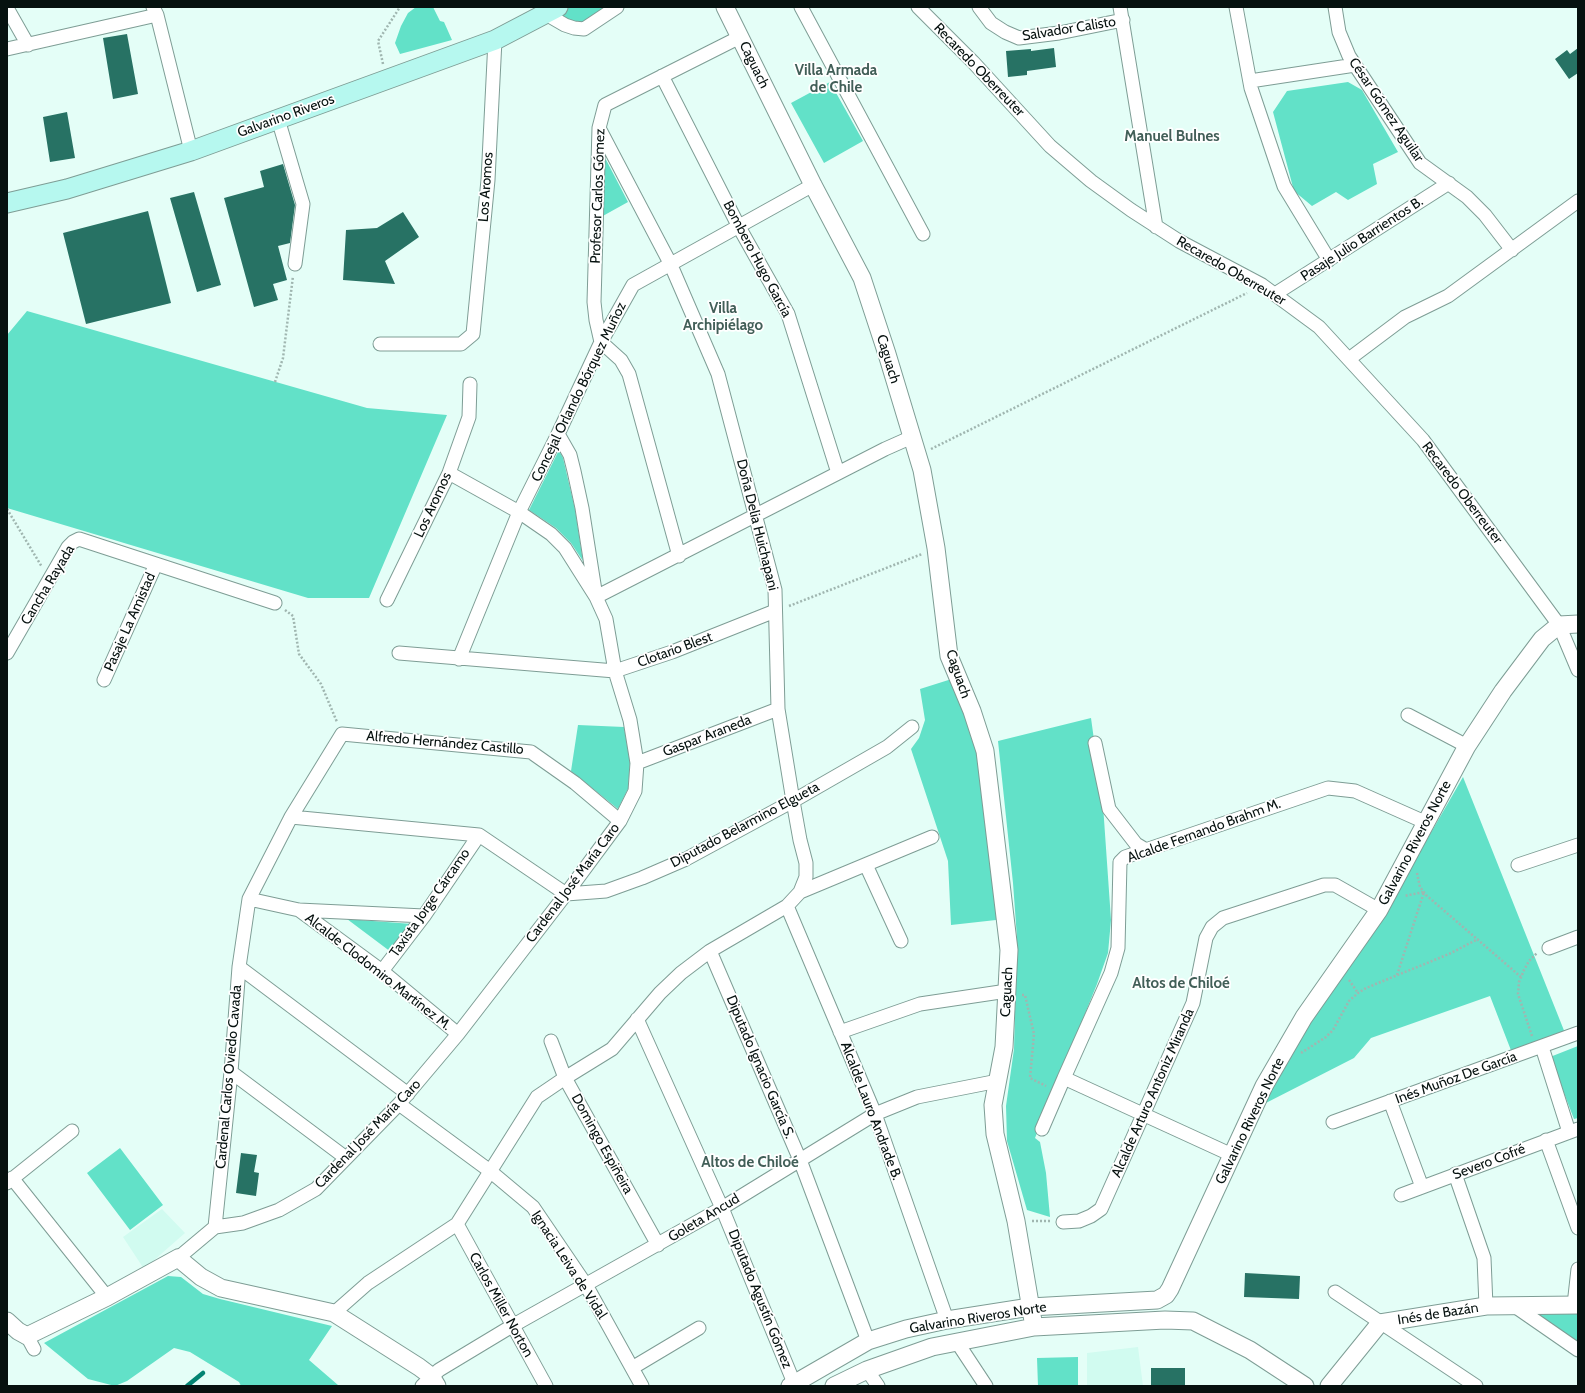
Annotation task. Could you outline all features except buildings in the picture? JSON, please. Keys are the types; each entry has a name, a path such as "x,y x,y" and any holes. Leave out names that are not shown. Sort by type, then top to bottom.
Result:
{"main road":[{"name":"Galvarino Riveros","path":"7,203 67,189 191,151 494,40 552,10"}],"street":[{"path":"552,10 565,25 584,29 617,7"},
{"name":"Caguach","path":"725,7 813,185 862,278 922,470 936,548 949,656 972,711 985,750 1009,950 1004,1047 994,1105 995,1134 1016,1221 1034,1327"},
{"path":"802,7 923,234"},
{"name":"Recaredo Oberreuter","path":"918,7 973,62 1050,146 1091,181 1156,227 1179,241 1262,285 1319,327 1423,440 1559,626 1578,670"},
{"name":"Salvador Calisto","path":"979,7 991,23 1005,32 1019,38 1059,33 1122,13"},
{"path":"1236,7 1250,81 1284,186 1329,260"},
{"name":"César Gómez Aguilar","path":"1334,7 1339,32 1349,56 1420,163 1467,197 1485,215 1512,250"},
{"path":"7,8 28,45"},
{"path":"7,49 28,45 155,11 191,151"},
{"path":"1122,13 1156,227"},
{"name":"Profesor Carlos Gómez","path":"601,342 594,302 599,128 605,105 740,37"},
{"name":"Los Aromos","path":"380,344 461,344 473,334 488,180 494,40"},
{"path":"1250,81 1355,65"},
{"name":"Bombero Hugo García","path":"662,76 739,226 788,314 838,473"},
{"path":"278,119 303,204 295,264"},
{"name":"Doña Delia Huichapani","path":"599,128 670,263 718,374 756,515 775,590 778,709 800,840 806,862 806,877 800,892"},
{"name":"Pasaje Julio Barrientos B.","path":"1275,294 1448,183"},
{"name":"Concejal Orlando Bórquez Muñoz","path":"458,658 519,512 558,434 601,342 633,285 670,263 813,185"},
{"path":"1349,358 1405,316 1448,296 1578,201"},
{"path":"601,342 621,360 629,374 679,556"},
{"name":"Los Aromos","path":"387,600 449,473 469,417 470,384"},
{"path":"558,434 570,455 574,471 582,508 596,597 679,556 838,473 912,437"},
{"name":"Cardenal José María Caro","path":"215,1227 243,1223 278,1210 316,1189 408,1094 458,1034 566,894 620,821 634,791 637,763 630,720 615,672 606,619 596,597 565,548 551,534 519,512 449,473"},
{"name":"Cancha Rayada","path":"7,653 68,548 73,542 79,539 156,564"},
{"path":"156,564 275,604"},
{"name":"Pasaje La Amistad","path":"104,680 156,564"},
{"name":"Clotario Blest","path":"399,653 615,672 672,652 775,611"},
{"path":"1559,626 1578,624"},
{"name":"Galvarino Riveros Norte","path":"792,1385 868,1341 906,1329 947,1320 1030,1307 1157,1300 1162,1298 1170,1289 1264,1086 1304,1018 1380,910 1467,746 1503,691 1542,639 1559,626"},
{"name":"Gaspar Araneda","path":"637,763 778,709"},
{"path":"1408,716 1467,746"},
{"name":"Diputado Belarmino Elgueta","path":"566,894 606,891 642,878 686,859 793,801 887,747 912,727"},
{"name":"Cardenal Carlos Oviedo Cavada","path":"215,1227 239,968 249,899 291,816 342,734"},
{"name":"Alfredo Hernández Castillo","path":"342,734 531,752 576,783 620,821"},
{"path":"1095,742 1109,809 1136,844 1146,850"},
{"name":"Alcalde Fernando Brahm M.","path":"1064,1078 1111,973 1118,948 1120,862 1125,857 1328,788 1355,791 1427,823"},
{"path":"291,816 478,835 566,894"},
{"name":"Taxista Jorge Cárcamo","path":"382,971 424,916 478,835"},
{"path":"334,1313 368,1283 456,1224 537,1098 565,1078 612,1049 637,1019 681,972 710,951 787,906 800,892 932,837"},
{"path":"1518,865 1578,845"},
{"path":"866,865 901,940"},
{"name":"Alcalde Arturo Antoniz Miranda","path":"1062,1222 1079,1221 1091,1216 1101,1209 1193,1003 1206,938 1212,927 1223,918 1324,885 1335,885 1380,910"},
{"path":"249,899 299,910 424,916"},
{"name":"Alcalde Lauro Andrade B.","path":"787,906 875,1114 947,1320"},
{"name":"Alcalde Clodomiro Martínez M.","path":"299,910 382,971 458,1034"},
{"path":"1549,948 1578,937"},
{"name":"Diputado Ignacio García S.","path":"710,951 800,1160 868,1341"},
{"path":"239,968 408,1094"},
{"path":"840,1032 920,1004 1007,991"},
{"name":"Diputado Agustín Gómez","path":"637,1019 722,1208 792,1385"},
{"name":"Inés Muñoz De García","path":"1333,1122 1578,1033"},
{"name":"Domingo Espiñeira","path":"552,1041 565,1078 658,1245"},
{"path":"1539,1048 1574,1131"},
{"path":"230,1072 346,1158"},
{"path":"1042,1129 1064,1078 1232,1155"},
{"name":"Goleta Ancud","path":"430,1383 439,1370 512,1326 722,1208 875,1114 917,1097 998,1081"},
{"path":"1390,1102 1422,1187"},
{"name":"Ignacia Leiva de Vidal","path":"398,1104 490,1171 533,1207 586,1285 642,1386"},
{"path":"72,1131 9,1181 107,1297"},
{"name":"Severo Cofré","path":"1401,1195 1546,1140 1574,1131"},
{"path":"1546,1140 1578,1228"},
{"path":"1455,1174 1484,1258 1486,1306"},
{"name":"Carlos Miller Norton","path":"456,1224 546,1386"},
{"path":"7,1321 30,1342 178,1258 215,1227"},
{"path":"178,1258 201,1277 221,1288 334,1313 430,1383"},
{"path":"1576,1305 1578,1269"},
{"path":"1335,1292 1476,1386"},
{"path":"1513,1305 1578,1350"},
{"name":"Inés de Bazán","path":"1329,1386 1380,1323 1486,1306 1576,1305"},
{"path":"834,1386 868,1370 932,1347 957,1342 1034,1327 1165,1320 1193,1321 1250,1350 1305,1386"},
{"path":"632,1368 699,1328"},
{"path":"957,1342 986,1386"},
{"path":"868,1370 878,1386"}],"path":[{"path":"386,79 378,41 400,7"},
{"path":"275,382 283,358 295,264"},
{"path":"918,455 1262,285"},
{"path":"7,509 50,581"},
{"path":"775,611 936,548"},
{"path":"275,604 293,616 299,654 321,684 342,734"},
{"path":"1417,869 1420,887 1424,892 1522,977"},
{"path":"1397,976 1424,892"},
{"path":"1276,1066 1308,1049 1326,1037 1333,1030 1349,1001 1366,988 1449,954 1478,940"},
{"path":"1539,1048 1518,994 1519,982 1529,961 1536,954 1549,948"},
{"path":"1007,991 1025,995 1034,1034 1030,1078 1058,1092"},
{"path":"1016,1221 1062,1222"}],"shaded area":[{"path":"162,1209 185,1233 144,1269 123,1237"},
{"path":"1138,1347 1143,1386 1087,1386 1087,1353"}],"green space":[{"path":"416,7 433,7 440,21 444,22 452,40 400,54 395,43 401,26 408,13"},
{"path":"566,7 608,7 584,24 573,23 556,14"},
{"path":"830,82 863,141 824,163 791,103"},
{"path":"1348,82 1362,90 1398,152 1373,164 1377,184 1348,200 1336,192 1312,206 1294,191 1273,112 1287,91"},
{"path":"602,152 628,202 601,217"},
{"path":"27,311 367,408 447,415 369,598 308,598 7,508 7,335"},
{"path":"559,450 563,458 575,509 583,561 571,543 556,528 529,510"},
{"path":"958,677 972,711 1005,919 951,925 948,861 911,749 919,738 925,720 920,689"},
{"path":"1091,718 1103,805 1111,920 1108,953 1035,1138 1040,1142 1046,1173 1050,1217 1027,1210 1007,1141 1006,1106 1014,1049 1017,938 1013,883 998,741"},
{"path":"578,725 624,727 630,763 628,789 618,809 571,771"},
{"path":"1463,777 1565,1033 1512,1053 1490,996 1371,1038 1354,1058 1260,1106 1305,1022 1387,909"},
{"path":"347,919 412,924 391,952"},
{"path":"1578,1046 1578,1118 1574,1119 1550,1057"},
{"path":"120,1148 163,1205 130,1230 87,1173"},
{"path":"168,1276 181,1277 203,1294 332,1326 309,1360 338,1385 241,1386 239,1382 190,1352 174,1348 127,1381 115,1386 88,1379 44,1343"},
{"path":"1529,1310 1578,1310 1578,1343"},
{"path":"1078,1357 1078,1386 1038,1386 1037,1358"}],"waterway":[{"path":"187,1386 203,1373"}],"district":[{"name":"Villa Armada de Chile","path":"836,80"},
{"name":"Manuel Bulnes","path":"1172,137"},
{"name":"Villa Archipiélago","path":"723,318"},
{"name":"Altos de Chiloé","path":"1181,984"},
{"name":"Altos de Chiloé","path":"750,1163"}]}
